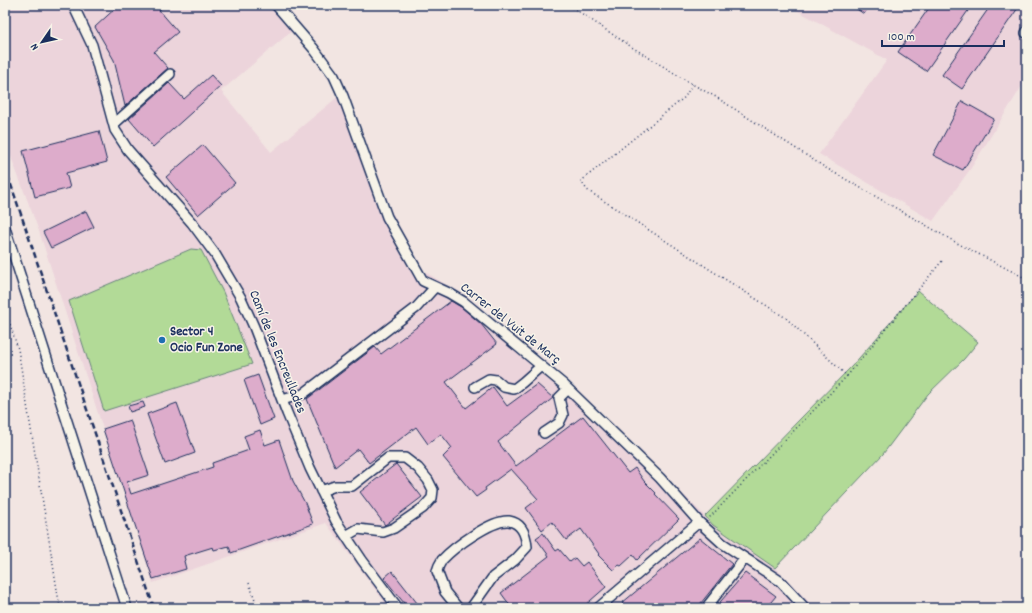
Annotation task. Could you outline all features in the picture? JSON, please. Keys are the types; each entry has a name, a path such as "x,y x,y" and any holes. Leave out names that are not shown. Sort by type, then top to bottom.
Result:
{"street":[{"name":"Camí de les Encreullades","path":"73,5 92,45 115,130 128,150 192,223 215,254 244,305 310,468 336,521 398,608"},
{"name":"Carrer del Vuit de Març","path":"276,5 314,49 334,76 343,96 387,218 423,280 464,302 568,389 660,478 701,524 722,543 780,582 805,608"},
{"path":"114,124 170,74"},
{"path":"5,228 128,608"},
{"path":"282,400 303,394 416,308 435,287"},
{"path":"475,387 489,379 496,380 504,387 514,389 541,366"},
{"path":"544,433 560,423 563,415 559,398 568,389"},
{"path":"321,491 335,486 352,486 388,458 405,458 418,468 428,480 433,490 432,498 423,508 394,528 383,532 358,529 346,536"},
{"path":"458,608 445,592 437,571 442,561 454,548 494,524 509,521 520,526 526,536 527,547 515,560 493,577 471,608"},
{"path":"598,608 701,524"},
{"path":"706,608 744,558"}],"path":[{"path":"569,5 630,46 716,97 826,168 957,243 1027,279"},
{"path":"692,84 684,97 581,181 587,190 786,318 846,376"},
{"path":"701,524 846,376 942,261"},
{"path":"5,309 18,348 60,608"},
{"path":"249,583 258,608"}],"shaded area":[{"path":"5,5 282,5 299,25 221,91 271,152 340,95 347,91 387,203 422,270 466,297 571,385 713,525 775,568 815,608 389,608 326,523 153,583 39,231 5,141"},
{"path":"787,5 1027,5 1027,78 971,168 933,221 819,154 887,60"}],"green space":[{"name":"Sector 4 Ocio Fun Zone","path":"191,249 201,250 223,292 252,364 104,411 69,301"},
{"path":"918,291 978,342 964,359 928,394 883,454 775,568 713,525 705,516 852,366"}],"building":[{"path":"119,5 165,5 159,10 178,32 154,52 168,68 125,106 114,60 95,27"},
{"path":"851,5 870,5 864,14"},
{"path":"931,5 972,5 926,71 898,52"},
{"path":"991,5 1020,5 962,89 942,75"},
{"path":"211,75 221,86 153,147 129,119 169,83 184,99"},
{"path":"962,101 994,119 963,170 933,155"},
{"path":"99,131 107,162 66,173 70,188 35,197 23,151"},
{"path":"203,145 235,183 198,215 166,177"},
{"path":"86,211 94,227 51,248 43,232"},
{"path":"451,301 461,307 481,324 497,344 446,382 466,408 493,387 507,406 537,384 553,398 498,442 516,466 583,416 628,473 635,468 644,481 656,493 655,494 679,519 637,560 633,555 621,566 619,565 613,570 598,555 599,554 581,529 566,540 552,522 542,530 526,508 538,499 511,469 485,488 486,490 476,497 443,457 452,448 441,434 428,444 416,427 369,463 358,449 335,467 307,399 375,347 381,354"},
{"path":"258,375 274,419 260,425 244,380"},
{"path":"143,402 145,407 130,412 128,406"},
{"path":"177,403 195,453 165,464 147,414"},
{"path":"130,420 149,475 127,482 131,494 213,467 212,463 249,450 244,436 260,430 265,445 279,440 293,481 305,503 313,524 231,553 229,546 214,550 213,547 184,556 186,569 153,579 103,429"},
{"path":"396,464 422,497 385,525 360,492"},
{"path":"543,533 556,551 559,549 570,562 575,558 582,566 587,562 606,587 582,608 503,608 509,604 501,593 549,556 536,538"},
{"path":"700,538 732,564 697,608 627,608 622,603"},
{"path":"392,571 421,608 408,608 384,578"},
{"path":"745,573 776,596 766,608 715,608"}],"railway":[{"path":"5,167 154,608"}],"place":[{"name":"Sector 4 Ocio Fun Zone","path":"162,340"}]}
